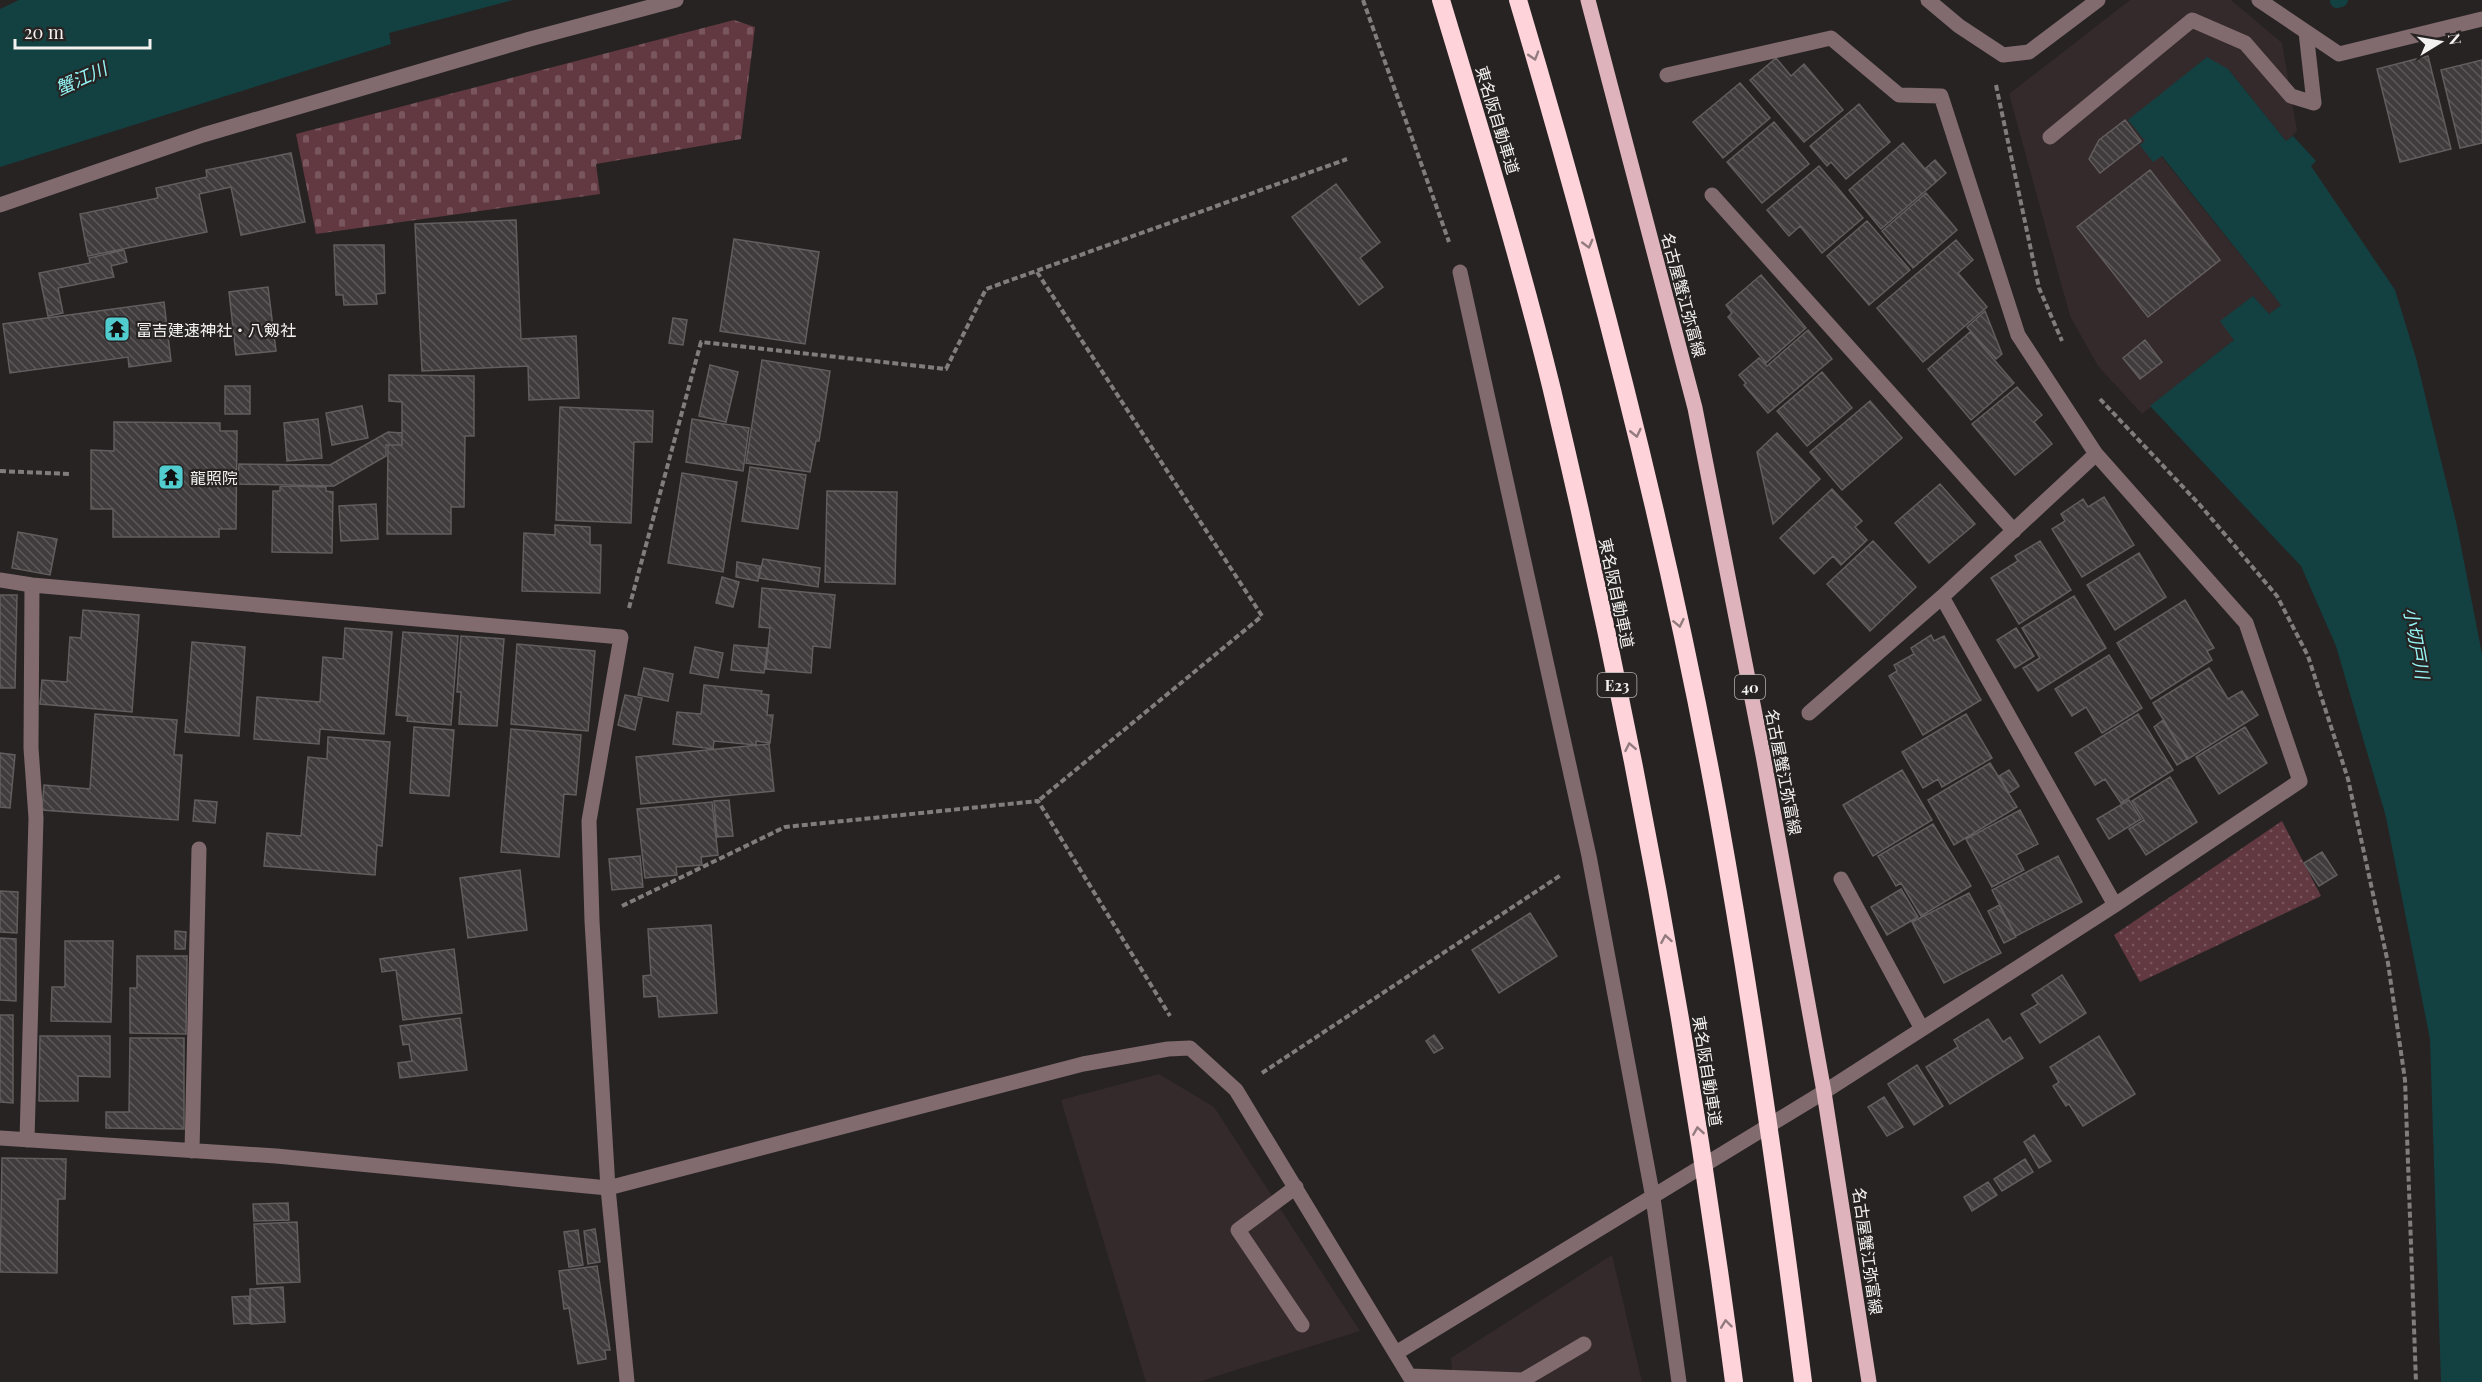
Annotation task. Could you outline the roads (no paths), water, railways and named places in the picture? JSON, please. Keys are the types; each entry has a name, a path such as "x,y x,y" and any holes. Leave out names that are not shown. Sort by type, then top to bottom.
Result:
{"highway":[{"name":"東名阪自動車道","path":"1442,0 1493,171 1551,387 1603,613 1646,827 1688,1063 1734,1382"},
{"path":"1518,0 1562,149 1619,359 1676,608 1718,812 1758,1054 1803,1382"}],"main road":[{"name":"名古屋蟹江弥富線","path":"1588,0 1695,408 1764,755 1824,1092 1869,1382"}],"street":[{"path":"0,205 203,135 530,39 676,0"},
{"path":"1928,0 1959,26 2003,55 2029,52 2098,0"},
{"path":"2259,0 2339,54 2482,19"},
{"path":"2050,137 2192,20 2245,43 2291,96 2314,103 2306,32"},
{"path":"1396,1353 1824,1092 2115,905 2300,781 2246,623 2096,454 2018,335 1941,96 1899,95 1831,38 1666,75"},
{"path":"1712,195 2014,531"},
{"path":"1460,272 1589,856 1653,1198 1678,1382"},
{"path":"1809,713 1942,597 2096,454"},
{"path":"0,580 32,585 621,638 589,820 592,921 608,1188 627,1382"},
{"path":"27,1140 36,818 31,748 32,585"},
{"path":"1942,597 2115,905"},
{"path":"192,1151 199,849"},
{"path":"1841,879 1922,1029"},
{"path":"0,1138 276,1156 608,1188 1083,1064 1167,1049 1190,1048 1236,1090 1412,1379 1523,1380 1584,1344"},
{"path":"1296,1188 1238,1230 1302,1325"}],"water":[{"name":"蟹江川","path":"19,0 513,0 389,33 391,44 0,167 0,9"},
{"name":"小切戸川","path":"2207,57 2228,69 2286,141 2293,136 2316,161 2311,166 2395,290 2416,358 2457,526 2482,654 2482,1382 2441,1382 2430,1039 2386,817 2336,646 2301,566 2150,406 2234,340 2220,321 2253,296 2269,314 2281,305 2162,156 2153,162 2140,145 2145,141 2128,120"}],"waterway":[{"path":"2337,1 2341,0"}],"place":[{"name":"冨吉建速神社・八剱社","path":"117,329"},
{"name":"龍照院","path":"171,477"}]}
